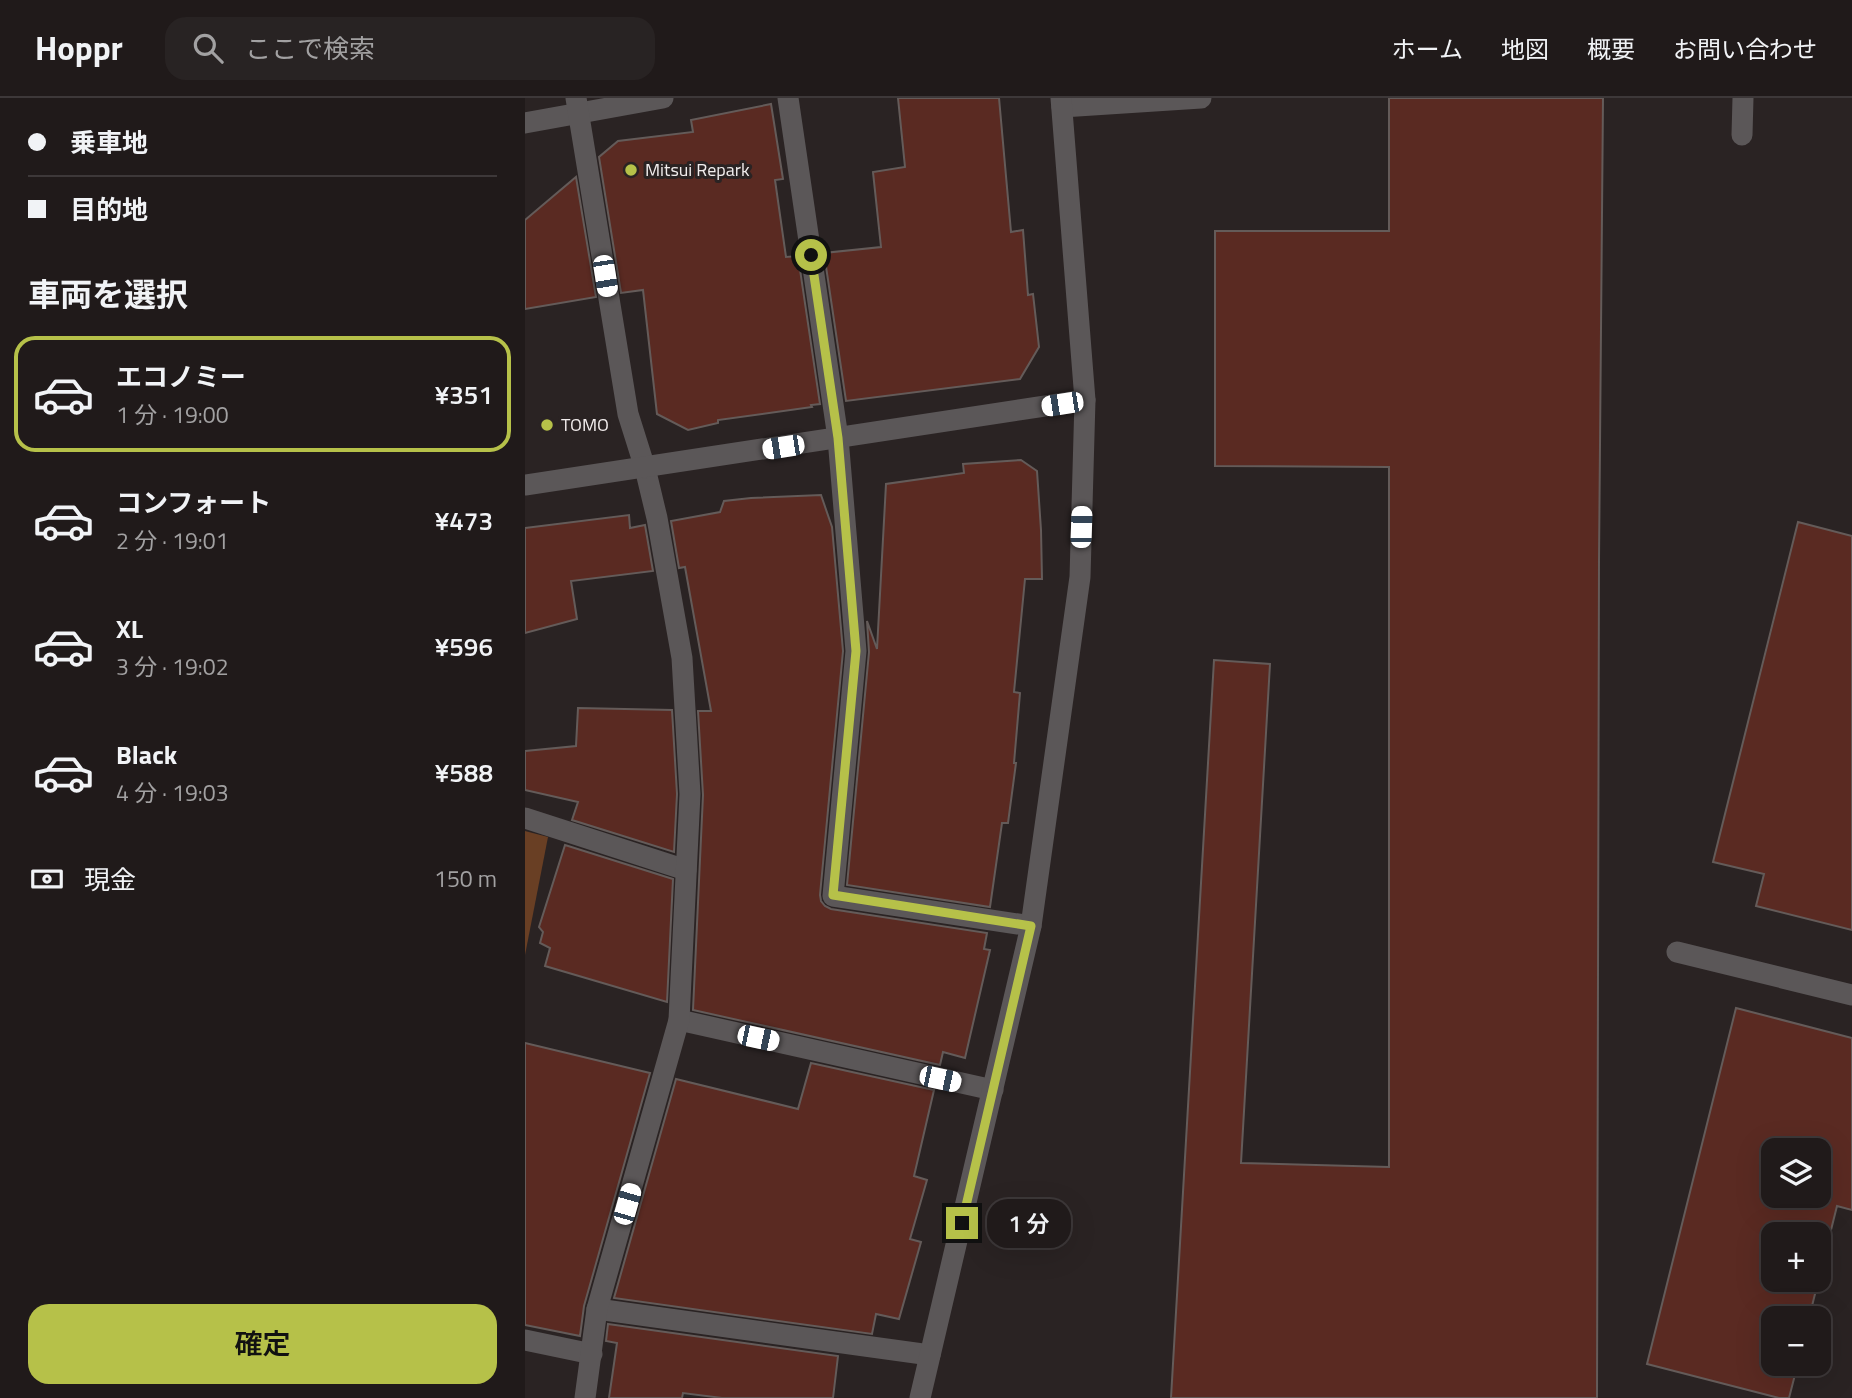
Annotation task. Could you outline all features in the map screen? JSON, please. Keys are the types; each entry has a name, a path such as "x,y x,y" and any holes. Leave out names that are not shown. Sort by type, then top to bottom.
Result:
{"street":[{"path":"525,123 577,105 612,108 663,98"},
{"path":"787,98 838,438 856,651 833,895 1031,926"},
{"path":"920,1398 1031,926 1080,577 1085,400 1061,102 1201,98"},
{"path":"1742,98 1742,135"},
{"path":"577,105 628,414 657,518 682,658 690,794 679,1020 597,1309 585,1398"},
{"path":"525,485 1085,400"},
{"path":"525,818 686,870"},
{"path":"1677,952 1852,995"},
{"path":"679,1020 993,1090"},
{"path":"597,1309 930,1355"},
{"path":"525,1340 592,1354"}],"shaded area":[{"path":"525,831 548,837 525,955"}],"building":[{"path":"898,98 999,98 1011,232 1023,230 1028,295 1033,294 1039,347 1020,379 846,401 824,253 881,247 873,172 905,167"},
{"path":"1389,98 1603,98 1597,1398 1171,1398 1214,660 1270,664 1241,1163 1389,1167 1389,467 1215,466 1215,231 1389,231"},
{"path":"771,104 783,179 775,180 786,257 798,256 820,404 718,420 718,423 688,430 657,414 643,290 621,293 599,157 618,141 693,132 691,120"},
{"path":"576,177 596,297 525,309 525,220"},
{"path":"1021,460 1037,471 1042,579 1025,579 1014,692 1020,693 1016,763 1008,823 1002,823 990,907 847,885 869,652 867,621 877,649 886,484 964,473 963,464"},
{"path":"821,495 832,527 843,651 821,901 831,909 987,933 984,949 990,950 965,1058 943,1052 940,1065 693,1010 703,795 698,711 711,711 685,567 679,568 671,521 720,512 724,501"},
{"path":"629,515 630,528 645,525 653,571 571,581 577,619 525,633 525,528"},
{"path":"1798,522 1852,536 1852,930 1756,906 1764,874 1713,862"},
{"path":"578,708 672,710 677,794 674,852 572,820 578,802 525,790 525,751 576,746"},
{"path":"565,845 673,879 667,1002 545,966 550,948 540,943 543,932 539,927"},
{"path":"1736,1008 1852,1038 1852,1210 1837,1206 1831,1230 1831,1222 1761,1222 1761,1292 1816,1292 1812,1306 1761,1306 1761,1376 1795,1376 1789,1398 1779,1398 1647,1364"},
{"path":"525,1043 650,1073 584,1306 580,1336 525,1325"},
{"path":"811,1063 934,1090 914,1176 927,1180 910,1239 921,1242 899,1319 876,1314 872,1334 614,1298 676,1079 798,1109"},
{"path":"608,1324 838,1356 833,1398 722,1398 683,1393 682,1398 609,1398 617,1343 606,1341"}],"place":[{"name":"Mitsui Repark","path":"631,170"},
{"name":"TOMO","path":"547,425"}],"route":[{"path":"811,255 838,438 856,651 833,895 1031,926 962,1223"}]}
